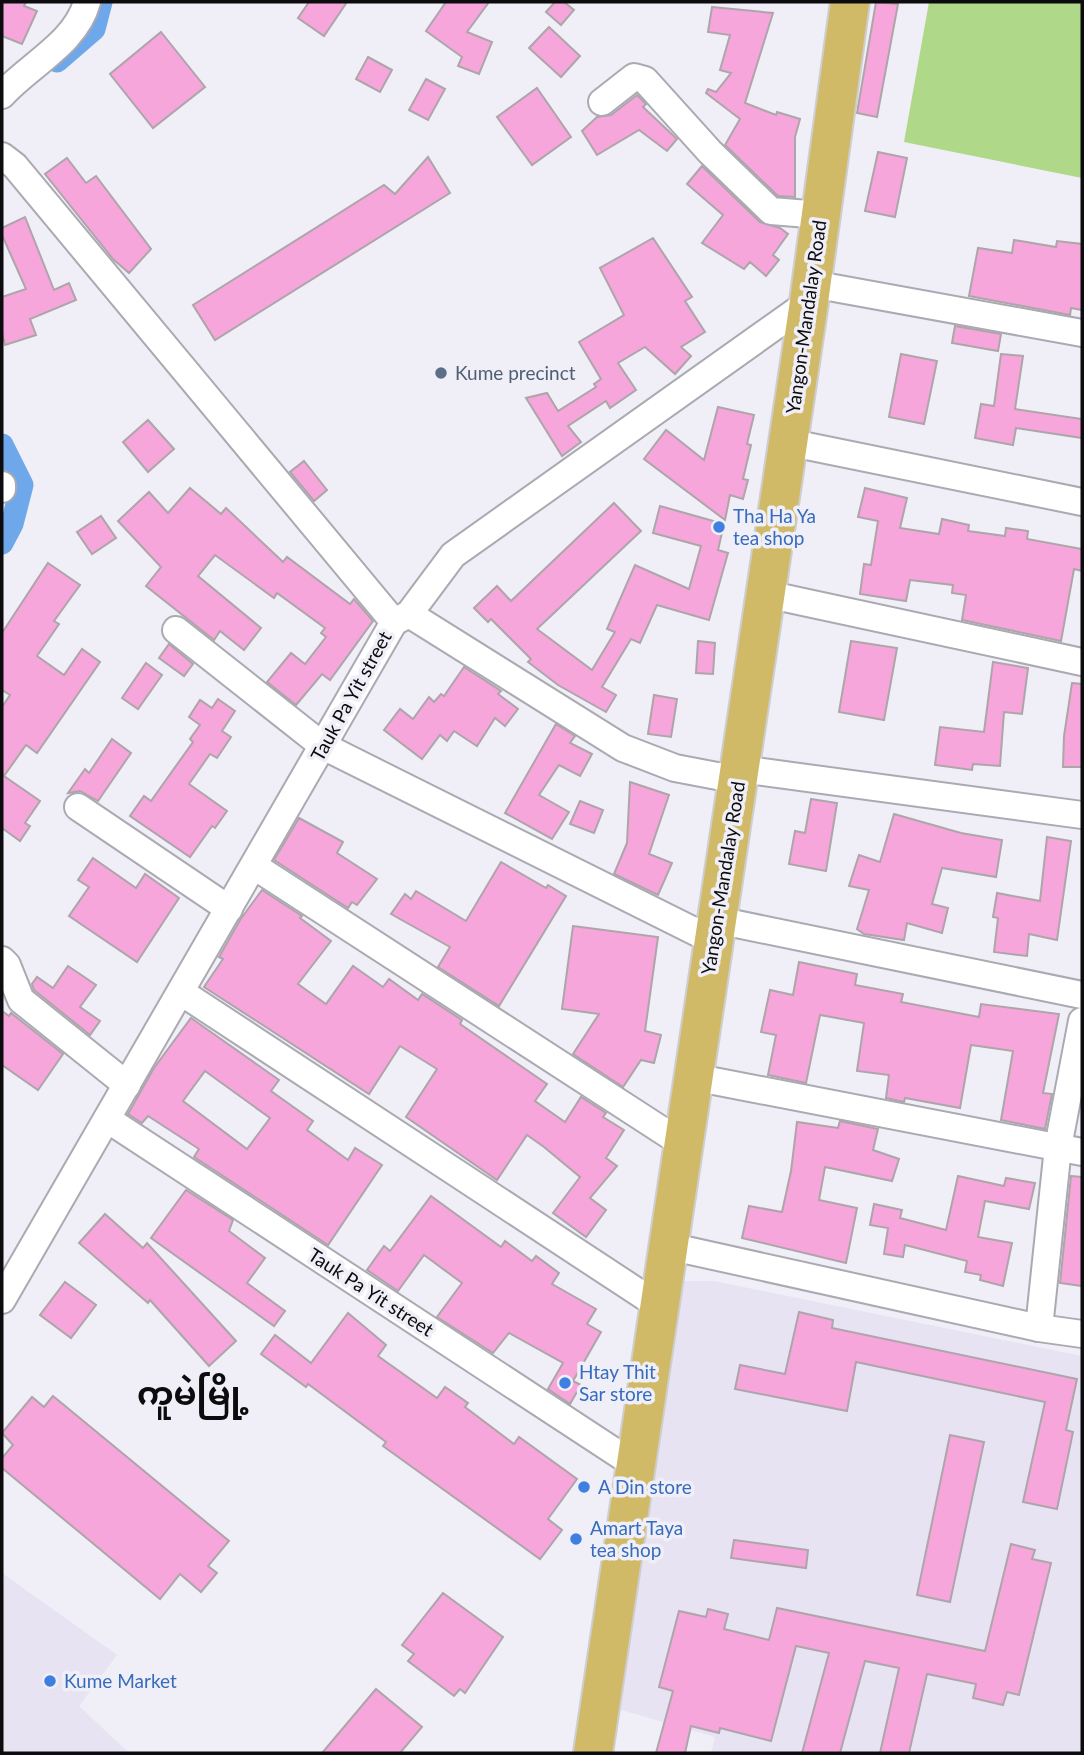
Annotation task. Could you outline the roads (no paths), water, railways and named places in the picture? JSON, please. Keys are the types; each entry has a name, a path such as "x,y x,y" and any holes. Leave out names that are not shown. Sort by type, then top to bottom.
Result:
{"highway":[{"name":"Yangon-Mandalay Road","path":"593,1753 811,293 850,2"}],"street":[{"path":"2,95 19,76 53,52 84,14 88,2"},
{"path":"602,102 634,77 645,80 710,152 771,211 821,215"},
{"path":"8,161 401,618 623,748 675,768 1082,815"},
{"path":"811,293 1082,333"},
{"name":"Tauk Pa Yit street","path":"2,1300 323,746 401,618 453,555 811,293"},
{"path":"787,442 1082,502"},
{"path":"766,594 1082,662"},
{"path":"176,630 323,746 715,930 1082,995"},
{"path":"78,807 229,909"},
{"path":"254,866 683,1144"},
{"path":"2,960 7,965 21,1000 127,1085"},
{"path":"181,992 659,1306"},
{"path":"1039,1328 1070,1150 1082,1021"},
{"path":"693,1077 1070,1150"},
{"name":"Tauk Pa Yit street","path":"107,1119 635,1465"},
{"path":"668,1246 1039,1328 1082,1334"}],"waterway":[{"path":"57,61 94,29 101,2"},
{"path":"2,445 22,485 12,524 2,543"}],"place":[{"name":"Kume precinct","path":"441,373"},
{"name":"Tha Ha Ya tea shop","path":"719,527"},
{"name":"Htay Thit Sar store","path":"565,1383"},
{"name":"A Din store","path":"584,1487"},
{"name":"Amart Taya tea shop","path":"576,1539"},
{"name":"Kume Market","path":"50,1681"}],"district":[{"name":"ကူမဲမြို့","path":"193,1393"}]}
